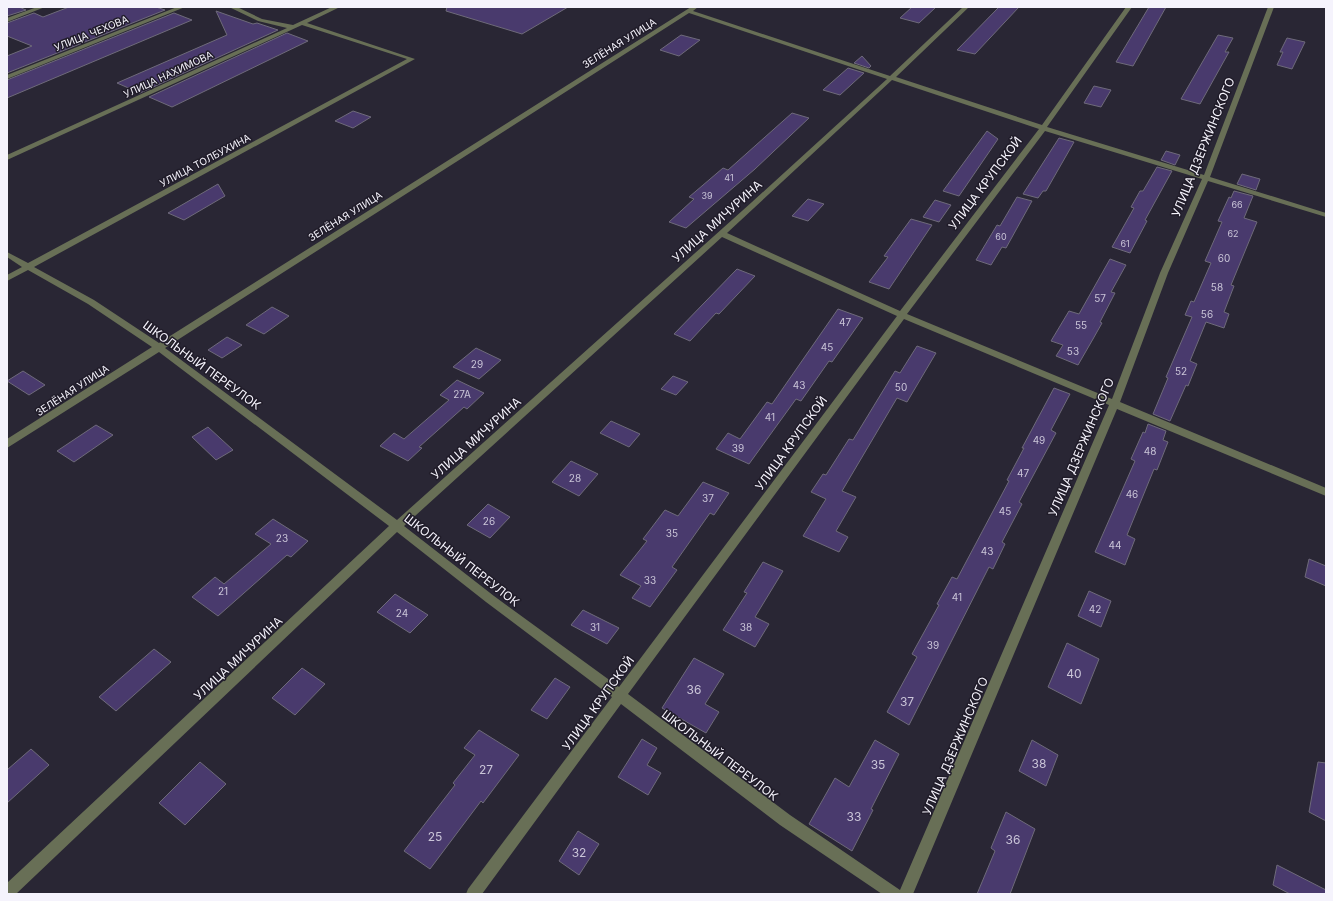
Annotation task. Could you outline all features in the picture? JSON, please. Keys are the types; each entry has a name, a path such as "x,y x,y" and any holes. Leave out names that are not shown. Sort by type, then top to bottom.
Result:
{"street":[{"path":"7,20 42,7"},
{"name":"УЛИЦА ЧЕХОВА","path":"7,77 182,7"},
{"path":"232,7 260,20 293,27"},
{"name":"УЛИЦА НАХИМОВА","path":"7,158 337,7"},
{"name":"УЛИЦА МИЧУРИНА","path":"7,892 397,526 722,234 893,78 966,7"},
{"name":"УЛИЦА КРУПСКОЙ","path":"473,894 902,315 1043,128 1129,7"},
{"name":"УЛИЦА ДЗЕРЖИНСКОГО","path":"906,894 1115,403 1164,273 1206,178 1271,7"},
{"path":"691,9 1043,128 1326,215"},
{"name":"ЗЕЛЁНАЯ УЛИЦА","path":"7,444 691,9"},
{"name":"УЛИЦА ТОЛБУХИНА","path":"7,278 412,59 301,23"},
{"path":"722,234 902,315 1326,492"},
{"name":"ШКОЛЬНЫЙ ПЕРЕУЛОК","path":"7,254 91,302 158,347 397,526 490,599 785,820 895,894"}],"building":[{"path":"7,7 19,7 26,10 7,16"},
{"path":"69,7 156,7 165,10 7,73 7,56 32,46 7,36 7,23 34,13 43,17"},
{"path":"447,7 568,7 522,34 446,11"},
{"path":"912,7 936,7 919,23 900,18"},
{"path":"999,7 1019,7 975,54 957,50"},
{"path":"1149,7 1166,7 1133,66 1116,62"},
{"path":"216,11 253,24 257,23 278,30 140,93 117,83 227,35"},
{"path":"174,13 192,20 7,98 7,80"},
{"path":"287,33 308,41 172,107 149,97"},
{"path":"681,35 700,40 679,56 660,50"},
{"path":"1218,35 1233,38 1225,52 1229,52 1200,104 1181,99"},
{"path":"1287,38 1305,42 1292,69 1277,65 1283,52 1280,52"},
{"path":"862,56 871,66 869,68 854,63"},
{"path":"848,68 864,73 840,95 823,90"},
{"path":"1094,86 1111,90 1101,107 1084,103"},
{"path":"353,111 371,117 353,128 335,121"},
{"path":"792,113 809,118 755,169 686,228 669,222 694,199 689,197 723,168 728,170"},
{"path":"987,131 998,139 959,196 943,191"},
{"path":"1059,138 1074,142 1046,191 1043,191 1038,198 1023,194"},
{"path":"1166,151 1180,155 1175,165 1161,160"},
{"path":"1157,167 1172,171 1145,220 1147,221 1130,253 1112,247 1134,208 1131,207 1140,191 1143,191"},
{"path":"1242,174 1260,179 1256,190 1237,184"},
{"path":"218,184 225,196 184,220 168,213"},
{"path":"1234,191 1253,196 1244,218 1257,222 1231,285 1234,286 1224,312 1229,314 1224,328 1206,322 1190,361 1197,364 1188,386 1186,385 1170,421 1153,414 1168,378 1166,377 1192,317 1185,315 1191,301 1194,302 1211,263 1205,261 1222,222 1218,221 1229,197 1231,198"},
{"path":"1017,197 1032,201 1006,248 1002,247 991,265 976,260 997,225 1000,226"},
{"path":"808,199 824,204 808,221 792,216"},
{"path":"935,200 951,205 939,222 923,217"},
{"path":"911,219 932,225 889,289 869,282 888,257 884,256"},
{"path":"1110,259 1126,265 1111,292 1115,293 1100,322 1102,323 1078,365 1056,356 1063,345 1051,341 1069,311 1079,314"},
{"path":"737,269 755,276 719,314 716,313 690,341 674,334"},
{"path":"272,307 289,316 264,334 246,325"},
{"path":"838,309 863,318 832,362 829,361 801,401 796,399 749,464 716,449 728,433 740,439 767,402 772,404"},
{"path":"227,337 242,345 222,358 208,350"},
{"path":"917,346 936,353 907,402 897,398 842,491 856,497 836,531 848,537 839,552 803,536 826,499 811,492 823,474 826,475 849,439 853,440 895,371 900,373"},
{"path":"476,348 501,360 479,379 453,367"},
{"path":"23,371 45,385 29,395 7,381"},
{"path":"673,376 688,382 676,395 661,389"},
{"path":"457,380 484,393 467,409 464,407 419,447 422,448 408,461 380,446 394,433 404,439 449,400 440,395"},
{"path":"1054,388 1070,394 1051,430 1056,433 1019,502 1022,504 1002,542 1005,544 993,569 989,567 909,725 887,712 917,657 912,654 939,605 937,604 952,577 957,579 1009,481 1007,480 1024,448 1022,448"},
{"path":"611,421 640,434 629,447 600,433"},
{"path":"1148,424 1166,431 1163,440 1168,442 1157,470 1154,469 1127,535 1135,539 1125,565 1095,552 1135,461 1131,459 1143,432 1145,433"},
{"path":"96,425 113,435 74,462 57,451"},
{"path":"208,427 233,450 216,460 192,437"},
{"path":"571,461 598,474 579,496 552,482"},
{"path":"703,482 729,493 714,515 710,513 672,567 677,570 650,607 632,598 641,586 620,575 647,541 643,539 665,510 678,516"},
{"path":"488,504 510,517 490,538 467,525"},
{"path":"273,519 308,541 291,557 287,555 218,616 192,597 215,577 224,584 271,544 255,534"},
{"path":"1309,559 1326,566 1326,586 1305,577"},
{"path":"763,562 783,571 755,617 769,624 755,647 723,630 747,593 744,592"},
{"path":"1089,591 1111,601 1101,627 1078,616"},
{"path":"395,594 428,615 410,633 377,612"},
{"path":"583,610 619,628 607,644 571,625"},
{"path":"1067,643 1099,659 1081,704 1048,687"},
{"path":"154,649 171,662 116,711 99,697"},
{"path":"694,658 724,674 705,704 719,712 706,733 662,708"},
{"path":"302,668 325,684 295,715 272,698"},
{"path":"555,678 570,687 547,719 531,710"},
{"path":"479,730 519,755 483,803 481,801 430,869 404,851 455,785 453,783 475,755 464,748"},
{"path":"642,739 657,748 647,765 661,773 648,795 618,777"},
{"path":"875,740 899,754 871,809 873,810 852,851 809,824 835,778 849,787"},
{"path":"1032,740 1058,755 1046,786 1019,771"},
{"path":"31,749 49,765 7,803 7,770"},
{"path":"200,762 226,784 185,825 159,803"},
{"path":"1318,762 1326,763 1326,821 1309,812"},
{"path":"1006,812 1035,829 1010,894 977,894 995,851 991,848"},
{"path":"578,831 599,844 579,875 559,861"},
{"path":"1277,865 1326,890 1326,894 1290,894 1273,885"}]}
